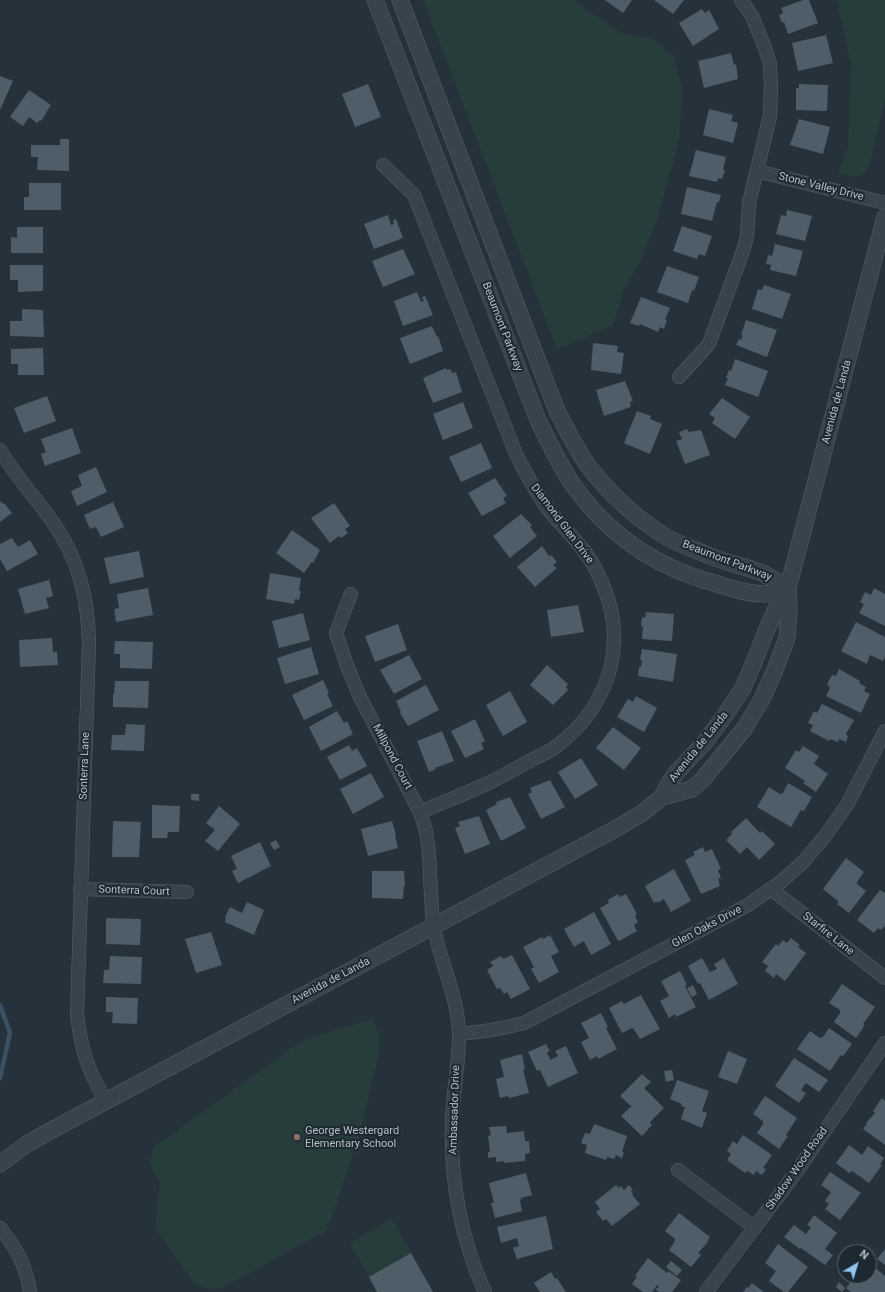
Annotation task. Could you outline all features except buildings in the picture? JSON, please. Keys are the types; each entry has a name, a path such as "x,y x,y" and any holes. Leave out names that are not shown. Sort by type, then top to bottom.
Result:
{"street":[{"name":"Beaumont Parkway","path":"375,0 538,420 550,446 572,482 594,510 616,533 641,552 672,568 703,580 748,593 766,594 788,588"},
{"name":"Beaumont Parkway","path":"400,0 557,411 589,467 613,494 634,513 661,533 689,548 714,558 761,572 772,577 788,588"},
{"path":"679,377 709,344 744,248 747,236 749,203 770,116 770,64 752,16 741,0"},
{"name":"Diamond Glen Drive","path":"383,165 414,195 516,454 531,482 548,508 598,572 612,613 614,636 613,656 608,678 599,698 587,716 572,734 553,748 483,786 420,812"},
{"name":"Stone Valley Drive","path":"757,171 885,203"},
{"name":"Avenida de Landa","path":"0,1164 28,1144 106,1100 619,827 642,813 662,798 692,789 703,779 744,729 762,699 787,638 789,610 788,588 885,216"},
{"name":"Sonterra Lane","path":"0,450 9,465 54,524 67,546 77,569 84,594 88,618 89,643 77,1013 80,1038 86,1062 95,1082 106,1100"},
{"name":"Avenida de Landa","path":"662,798 668,785 676,774 705,742 743,688 779,602 788,588"},
{"name":"Millpond Court","path":"351,594 336,633 347,666 360,697 420,812 426,831 429,853 433,926"},
{"name":"Glen Oaks Drive","path":"459,1034 487,1032 524,1023 748,905 772,889 804,861 826,836 847,805 885,731"},
{"name":"Sonterra Court","path":"80,889 187,892"},
{"name":"Starfire Lane","path":"772,889 885,978"},
{"name":"Ambassador Drive","path":"433,926 442,963 451,985 457,1008 459,1034 452,1122 453,1161 458,1202 467,1243 485,1292"},
{"name":"Shadow Wood Road","path":"706,1292 795,1174 885,1043"},
{"path":"678,1170 755,1228"},
{"path":"0,1228 18,1254 27,1278 30,1292"}],"green space":[{"path":"423,0 577,0 588,11 624,34 653,39 674,56 682,91 679,139 657,220 641,260 624,289 613,326 557,349"},
{"path":"837,0 885,0 885,99 870,164 864,173 857,176 848,176 838,173 848,147 851,65"},
{"path":"373,1019 379,1034 380,1045 374,1075 358,1140 327,1230 222,1288 207,1288 193,1282 155,1228 160,1182 149,1164 154,1147 296,1045 312,1037"},
{"path":"392,1219 411,1253 369,1277 350,1243"}],"waterway":[{"path":"0,1005 10,1033 0,1078"}],"place":[{"name":"George Westergard Elementary School","path":"297,1137"}]}
